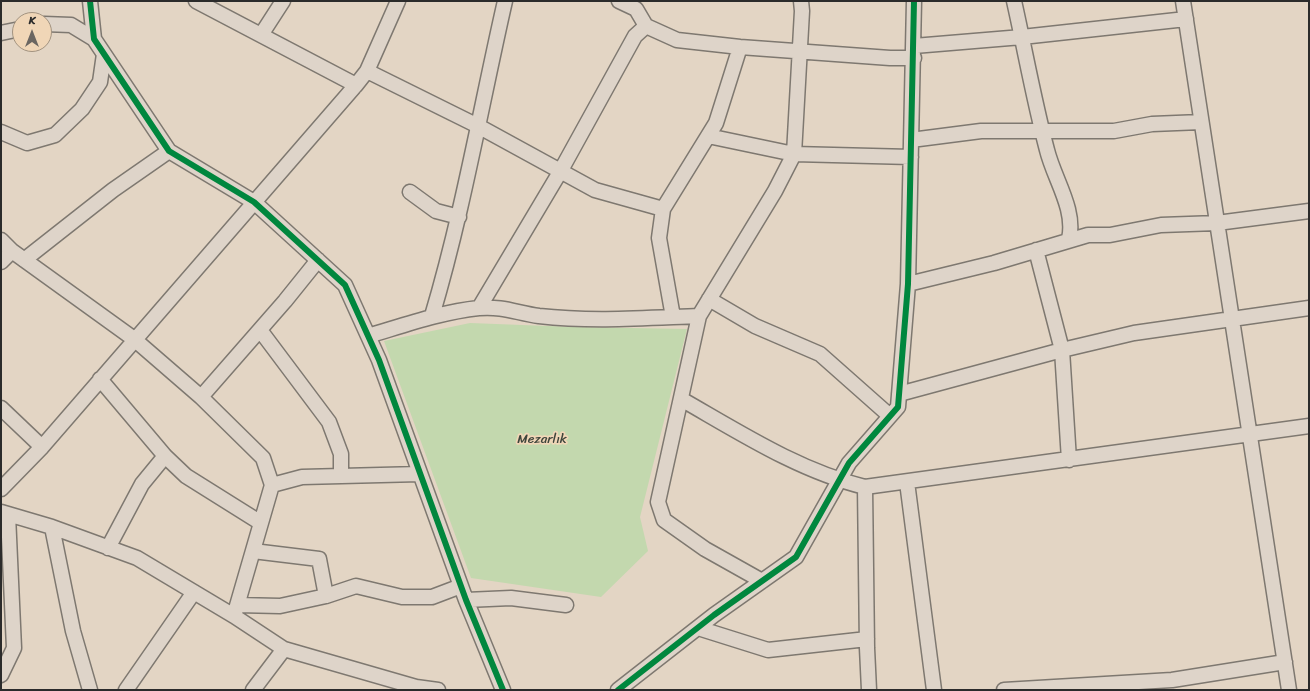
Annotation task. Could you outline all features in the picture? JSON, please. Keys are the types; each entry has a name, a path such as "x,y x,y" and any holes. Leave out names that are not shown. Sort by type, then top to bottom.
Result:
{"street":[{"path":"90,1 94,39"},
{"path":"196,1 356,85"},
{"path":"261,35 283,1"},
{"path":"1,489 42,448 134,339 356,85 367,71 398,1"},
{"path":"432,316 459,217 505,1"},
{"path":"619,1 636,9 646,26 677,40 800,52 914,52 1022,37 1186,20"},
{"path":"762,581 705,549 664,520 658,502 699,316 775,191 794,154 800,52 801,1"},
{"path":"618,690 698,628 796,557 849,463 898,407 908,284 914,1"},
{"path":"1014,1 1047,150 1070,216 1071,229 1069,240"},
{"path":"1183,1 1289,690"},
{"path":"52,25 71,26 94,39 169,151 254,202 345,285 379,360 466,600 503,690"},
{"path":"480,308 560,172 635,36 646,26"},
{"path":"1,33 12,31"},
{"path":"673,317 659,238 663,209 716,123 740,47"},
{"path":"1,132 27,143 55,134 82,109 100,82 104,54"},
{"path":"367,71 478,126 595,190 663,209"},
{"path":"911,140 981,131 1114,131 1152,124 1202,122"},
{"path":"708,136 794,154 911,157"},
{"path":"24,260 113,190 169,151"},
{"path":"410,192 436,211 459,217"},
{"path":"908,284 994,263 1088,235 1110,235 1161,225 1217,223 1309,211"},
{"path":"1,240 24,260 134,339 201,397 263,458 272,485 236,611"},
{"path":"1036,250 1062,350 1069,460"},
{"path":"1,262 12,251"},
{"path":"201,397 260,330 318,260"},
{"path":"709,299 755,326 820,354 890,416"},
{"path":"368,336 432,316 480,308 502,307 538,316 608,318 699,316"},
{"path":"899,394 1062,350 1134,333 1309,308"},
{"path":"260,330 329,422 340,454 340,476"},
{"path":"100,379 165,456 186,476 261,523"},
{"path":"681,399 772,450 839,481 865,488 1309,426"},
{"path":"1,408 42,448"},
{"path":"108,548 142,484 165,456"},
{"path":"272,485 302,477 420,474"},
{"path":"906,482 934,690"},
{"path":"865,488 869,690"},
{"path":"1,676 14,648 5,514 52,527 137,558 194,592 236,611 284,649 415,688 438,690"},
{"path":"52,527 73,631 90,690"},
{"path":"253,552 319,559 326,596"},
{"path":"236,611 280,606 326,596 356,586 402,596 432,596 461,586"},
{"path":"126,690 194,592"},
{"path":"466,600 511,598 566,605"},
{"path":"698,628 768,650 867,639"},
{"path":"253,690 284,649"},
{"path":"1004,690 1173,685 1285,662"}],"green space":[{"name":"Mezarlık","path":"470,323 687,329 640,517 648,551 601,597 471,578 384,341"}],"cycle path":[{"path":"90,1 94,39 169,151 254,202 345,285 379,360 466,600 503,690"},
{"path":"618,690 714,615 796,557 849,463 898,407 908,284 914,1"}]}
